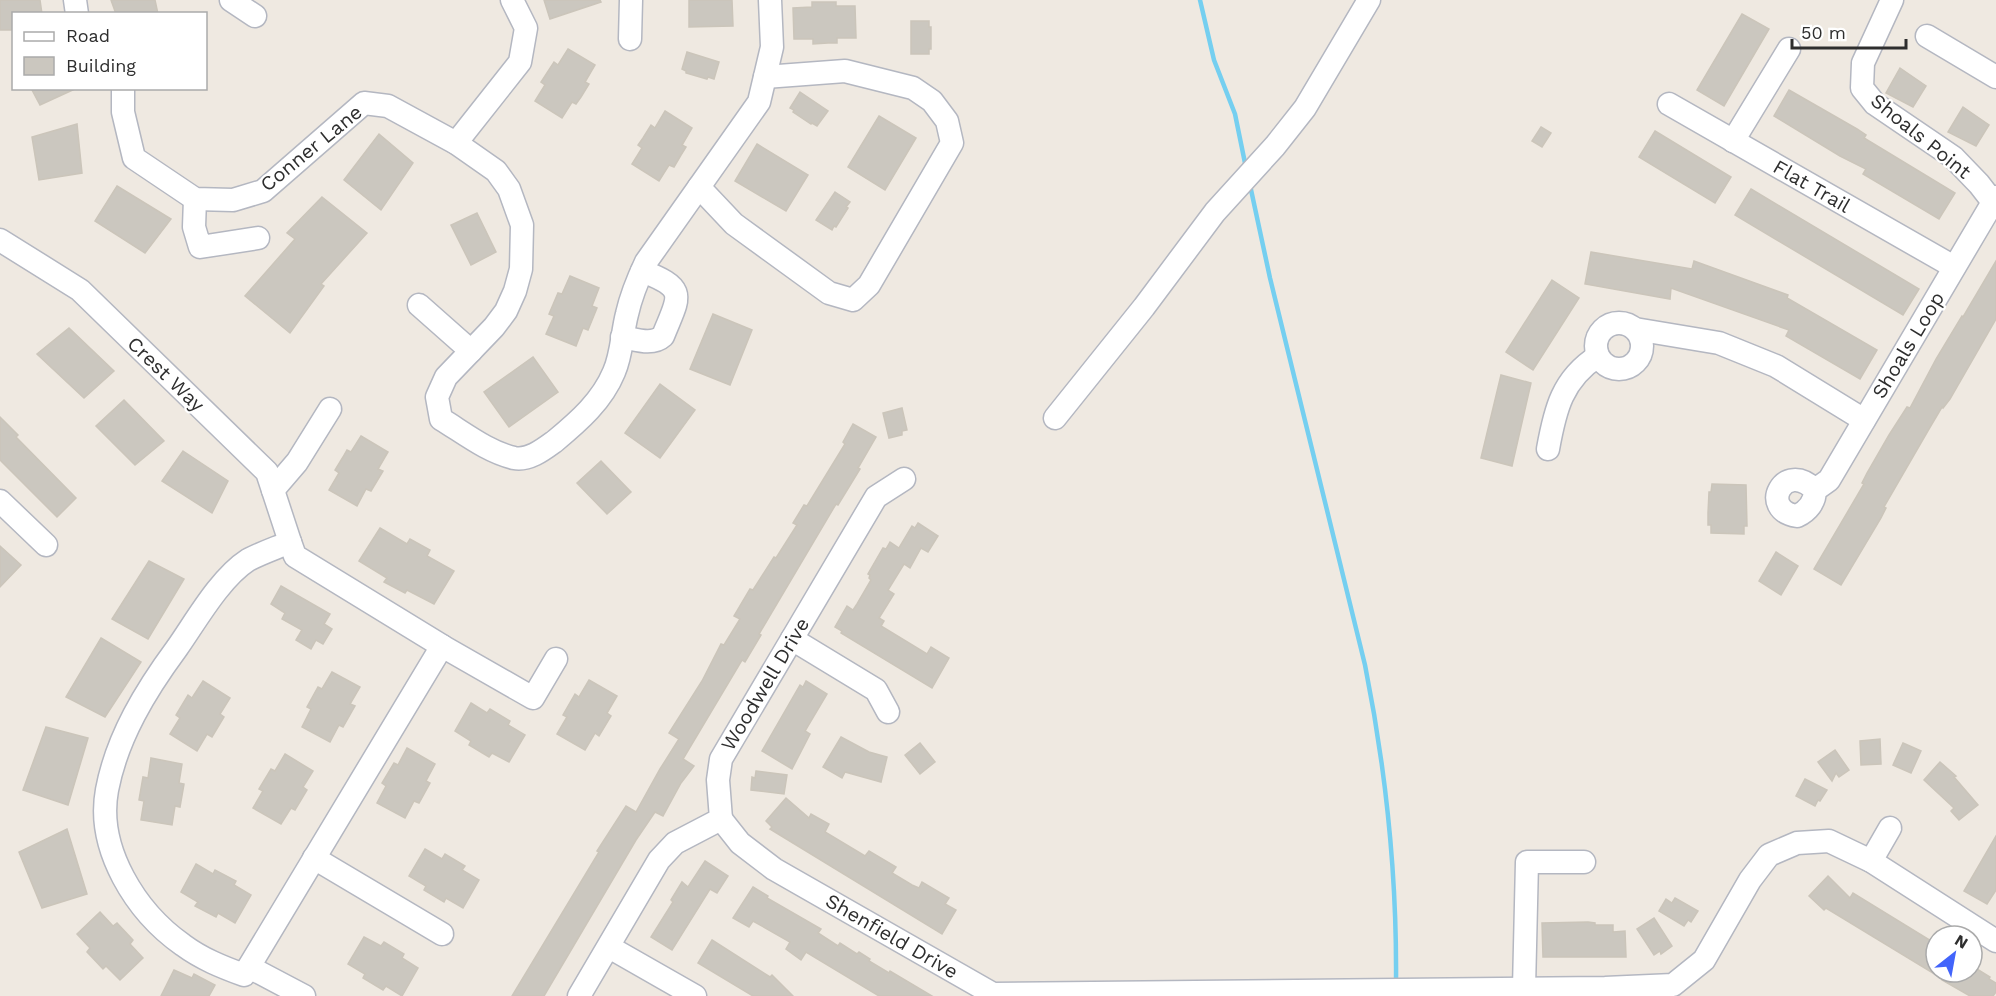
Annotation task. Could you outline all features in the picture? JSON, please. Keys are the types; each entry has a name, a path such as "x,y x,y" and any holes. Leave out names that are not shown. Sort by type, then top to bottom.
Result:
{"street":[{"path":"231,0 255,16"},
{"path":"456,142 520,62 526,28 512,0"},
{"path":"630,39 631,0"},
{"path":"642,271 670,284 678,300 663,336 659,340 648,342 622,337 634,288 642,271 659,243 759,102 772,47 770,0"},
{"path":"1055,418 1144,307 1215,212 1275,146 1305,108 1369,0"},
{"name":"Shoals Point","path":"1892,0 1863,63 1862,88 1875,104 1953,157 1994,199"},
{"path":"1928,36 1996,77"},
{"path":"1733,141 1789,49"},
{"path":"699,188 734,224 829,293 853,300 869,285 952,143 947,122 932,101 913,88 845,71 765,77"},
{"path":"123,90 123,112 134,158 195,200 194,227 200,247 258,238"},
{"name":"Conner Lane","path":"195,200 233,200 263,191 364,103 388,106 456,142 496,171 509,189 522,225 522,259 515,291 506,311 494,327 446,376 437,397 441,419 501,454 517,459 530,457 548,447 581,419 597,401 614,372 622,337"},
{"name":"Flat Trail","path":"1669,104 1954,267"},
{"name":"Shoals Loop","path":"1815,490 1828,480 1994,199"},
{"name":"Crest Way","path":"0,240 80,290 267,472 290,542"},
{"path":"419,305 471,351"},
{"path":"1635,329 1640,335 1642,351 1635,363 1628,367 1614,369 1602,362 1598,356 1596,340 1605,327 1620,322 1635,329 1719,343 1776,366 1864,420"},
{"path":"1548,449 1556,410 1572,376 1584,364 1598,356"},
{"path":"273,490 297,462 330,409"},
{"name":"Woodwell Drive","path":"721,819 718,780 721,759 876,496 904,479"},
{"path":"0,501 46,545"},
{"path":"442,646 244,975 202,957 174,938 149,915 135,897 113,857 106,824 107,789 129,725 150,685 215,592 248,560 290,542 295,556 442,646 533,698 556,659"},
{"path":"792,639 876,690 888,712"},
{"path":"579,996 659,860 675,843 721,819"},
{"name":"Shenfield Drive","path":"721,819 740,843 774,869 993,994 1524,988 1581,992 1605,988 1673,985 1704,960 1750,880 1769,855 1797,843 1829,842 1872,861 1996,941"},
{"path":"1872,861 1890,828"},
{"path":"314,858 442,934"},
{"path":"1524,988 1527,862 1584,862"},
{"path":"609,947 695,996"},
{"path":"249,967 304,996"}],"building":[{"path":"0,0 40,0 42,12 12,12 12,30 0,30"},
{"path":"111,0 155,0 158,12 115,12"},
{"path":"544,0 600,0 601,2 550,19"},
{"path":"689,0 732,0 733,26 689,27"},
{"path":"812,2 836,2 836,6 855,6 856,38 837,38 837,43 813,44 813,39 794,39 793,8 812,7"},
{"path":"1742,14 1769,29 1724,106 1697,90"},
{"path":"911,21 929,21 931,49 929,49 929,54 911,54"},
{"path":"568,49 595,65 585,82 589,84 581,97 576,104 572,102 562,118 535,101 545,85 541,82 554,62 558,65"},
{"path":"687,52 719,62 714,79 686,73 682,69"},
{"path":"1900,68 1926,86 1913,107 1886,93"},
{"path":"32,90 73,90 40,105"},
{"path":"1789,90 1857,129 1866,135 1864,138 1955,193 1939,219 1863,174 1866,169 1774,116"},
{"path":"800,92 828,111 817,126 790,108"},
{"path":"1963,107 1989,125 1976,146 1948,132"},
{"path":"665,111 692,128 682,145 686,147 674,167 669,165 659,181 632,164 642,148 638,145 651,125 655,128"},
{"path":"879,116 916,138 885,190 848,167"},
{"path":"77,124 82,173 39,180 32,137"},
{"path":"1541,127 1551,133 1542,147 1532,141"},
{"path":"1655,131 1731,177 1715,203 1639,157"},
{"path":"379,134 413,163 381,210 344,180"},
{"path":"757,144 808,175 786,211 735,181"},
{"path":"117,186 171,219 145,253 95,221"},
{"path":"1751,189 1919,289 1903,315 1735,215"},
{"path":"835,192 850,202 832,230 816,220"},
{"path":"322,197 367,233 321,284 324,286 290,333 245,296 295,239 287,233"},
{"path":"477,213 496,252 471,265 451,225"},
{"path":"1591,252 1692,269 1694,261 1788,295 1787,298 1877,350 1860,379 1786,336 1789,330 1671,288 1670,299 1585,284"},
{"path":"1996,261 1996,319 1950,399 1942,407 1929,429 1884,507 1886,508 1881,518 1841,585 1814,569 1864,484 1862,483 1867,473 1889,435 1907,407 1910,408 1936,359"},
{"path":"570,276 599,288 592,306 597,308 588,330 583,328 576,346 546,334 554,316 549,314 558,293 562,294"},
{"path":"1552,280 1579,298 1533,370 1506,352"},
{"path":"713,314 752,330 730,385 690,369"},
{"path":"69,328 114,371 84,398 37,354"},
{"path":"533,357 558,392 509,427 484,392"},
{"path":"1501,375 1531,383 1512,466 1481,458"},
{"path":"660,384 695,410 660,458 625,433"},
{"path":"124,400 164,441 135,465 96,426"},
{"path":"902,408 907,430 902,431 902,435 889,438 883,413"},
{"path":"0,417 18,435 16,437 76,498 57,517 0,460"},
{"path":"853,424 876,437 858,468 860,469 838,505 836,504 759,634 761,635 745,662 742,660 683,759 694,766 681,783 663,816 655,812 636,840 544,996 512,996 626,806 636,812 679,739 669,733 702,681 721,644 724,645 740,619 734,616 750,589 753,590 797,525 793,523 804,505 807,506 845,444 843,442"},
{"path":"361,436 388,452 378,469 383,471 371,491 366,489 357,506 329,490 339,473 335,470 347,450 351,452"},
{"path":"183,451 228,481 212,513 162,481"},
{"path":"601,461 631,492 607,514 577,483"},
{"path":"1712,484 1746,485 1747,526 1744,526 1744,534 1711,533 1708,513 1709,492 1711,492"},
{"path":"918,523 938,536 928,552 921,548 910,568 904,564 888,590 894,594 879,618 884,621 881,626 927,654 931,647 949,658 932,688 841,633 842,631 835,627 847,606 853,610 857,604 871,580 868,574 883,548 886,549 890,542 899,548 912,526 915,528"},
{"path":"380,528 407,544 410,539 430,550 427,556 454,571 434,604 407,590 405,593 384,582 387,578 359,561"},
{"path":"0,546 21,565 0,587"},
{"path":"1776,552 1798,566 1781,595 1759,581"},
{"path":"149,561 184,579 148,639 112,619"},
{"path":"281,586 330,614 324,624 332,629 323,644 316,640 311,649 296,640 302,630 282,619 285,613 271,604"},
{"path":"101,638 141,662 105,717 66,697"},
{"path":"332,672 360,687 350,704 355,706 343,727 339,725 330,742 302,727 311,709 307,707 318,687 322,689"},
{"path":"589,680 617,696 607,713 611,716 599,736 595,733 585,750 557,734 567,717 563,715 575,694 579,697"},
{"path":"203,681 230,698 220,714 224,717 212,737 207,734 197,751 170,734 180,718 176,715 188,695 192,698"},
{"path":"806,681 827,694 805,731 810,734 792,769 762,751 800,685 803,687"},
{"path":"471,703 487,713 490,709 510,721 508,725 525,735 509,762 492,753 489,757 469,745 471,741 455,731"},
{"path":"46,727 88,738 68,805 23,790"},
{"path":"841,737 869,752 887,757 881,782 845,772 842,778 823,767"},
{"path":"1880,739 1881,764 1861,765 1860,741"},
{"path":"920,743 935,762 920,774 905,755"},
{"path":"1903,743 1921,751 1911,773 1893,765"},
{"path":"407,748 435,764 426,781 430,783 419,803 414,801 405,818 377,803 386,786 382,783 394,763 398,765"},
{"path":"1835,750 1849,770 1839,777 1836,773 1832,781 1818,762"},
{"path":"285,754 313,771 303,787 307,790 295,810 291,808 281,824 253,808 263,791 259,789 271,769 275,771"},
{"path":"151,758 182,764 179,783 184,784 180,807 175,806 172,825 141,820 144,801 139,800 143,777 148,778"},
{"path":"1940,762 1956,776 1954,777 1978,805 1959,820 1951,811 1954,808 1924,780"},
{"path":"756,771 787,775 784,794 751,790 752,777 755,778"},
{"path":"1805,779 1827,790 1815,806 1796,796"},
{"path":"786,798 809,818 811,814 829,824 825,832 865,856 869,851 896,867 892,873 912,885 919,888 922,882 949,898 945,904 956,910 942,934 770,829 772,827 766,821"},
{"path":"67,829 87,894 42,908 19,852"},
{"path":"1996,836 1996,890 1987,904 1964,891"},
{"path":"425,849 442,859 445,854 465,866 462,870 479,880 463,908 446,898 444,902 424,890 426,886 409,876"},
{"path":"705,861 728,876 717,893 710,889 672,950 651,937 673,902 671,900 682,882 688,887"},
{"path":"196,864 213,874 215,870 236,881 234,885 251,895 235,923 218,913 216,917 195,906 198,902 181,892"},
{"path":"1828,876 1850,898 1853,893 1924,937 1924,968 1826,908 1824,910 1809,896"},
{"path":"753,887 768,896 767,898 821,929 818,933 838,946 840,943 857,954 859,952 870,959 869,961 932,996 879,996 806,952 801,960 786,949 790,942 753,921 749,927 733,918"},
{"path":"1675,898 1698,911 1691,922 1688,920 1684,926 1659,911 1666,899 1672,903"},
{"path":"100,912 113,926 117,923 133,940 130,944 143,958 120,980 106,966 103,969 87,952 90,948 77,934"},
{"path":"1654,918 1672,946 1661,954 1660,951 1654,955 1637,929"},
{"path":"1542,923 1595,923 1595,925 1613,925 1613,932 1625,931 1626,957 1543,957"},
{"path":"364,937 381,946 384,942 404,954 402,958 418,968 402,996 386,986 383,990 363,978 365,974 348,964"},
{"path":"712,940 770,977 772,975 793,996 753,996 698,963"},
{"path":"174,970 192,978 194,974 215,985 209,996 161,996"},
{"path":"1984,973 1996,983 1996,992 1993,996 1970,996 1949,984 1984,984"}],"waterway":[{"path":"1200,0 1214,60 1235,114 1246,168"},
{"path":"1250,185 1270,278 1365,665 1379,744 1389,823 1395,902 1396,982"}]}
